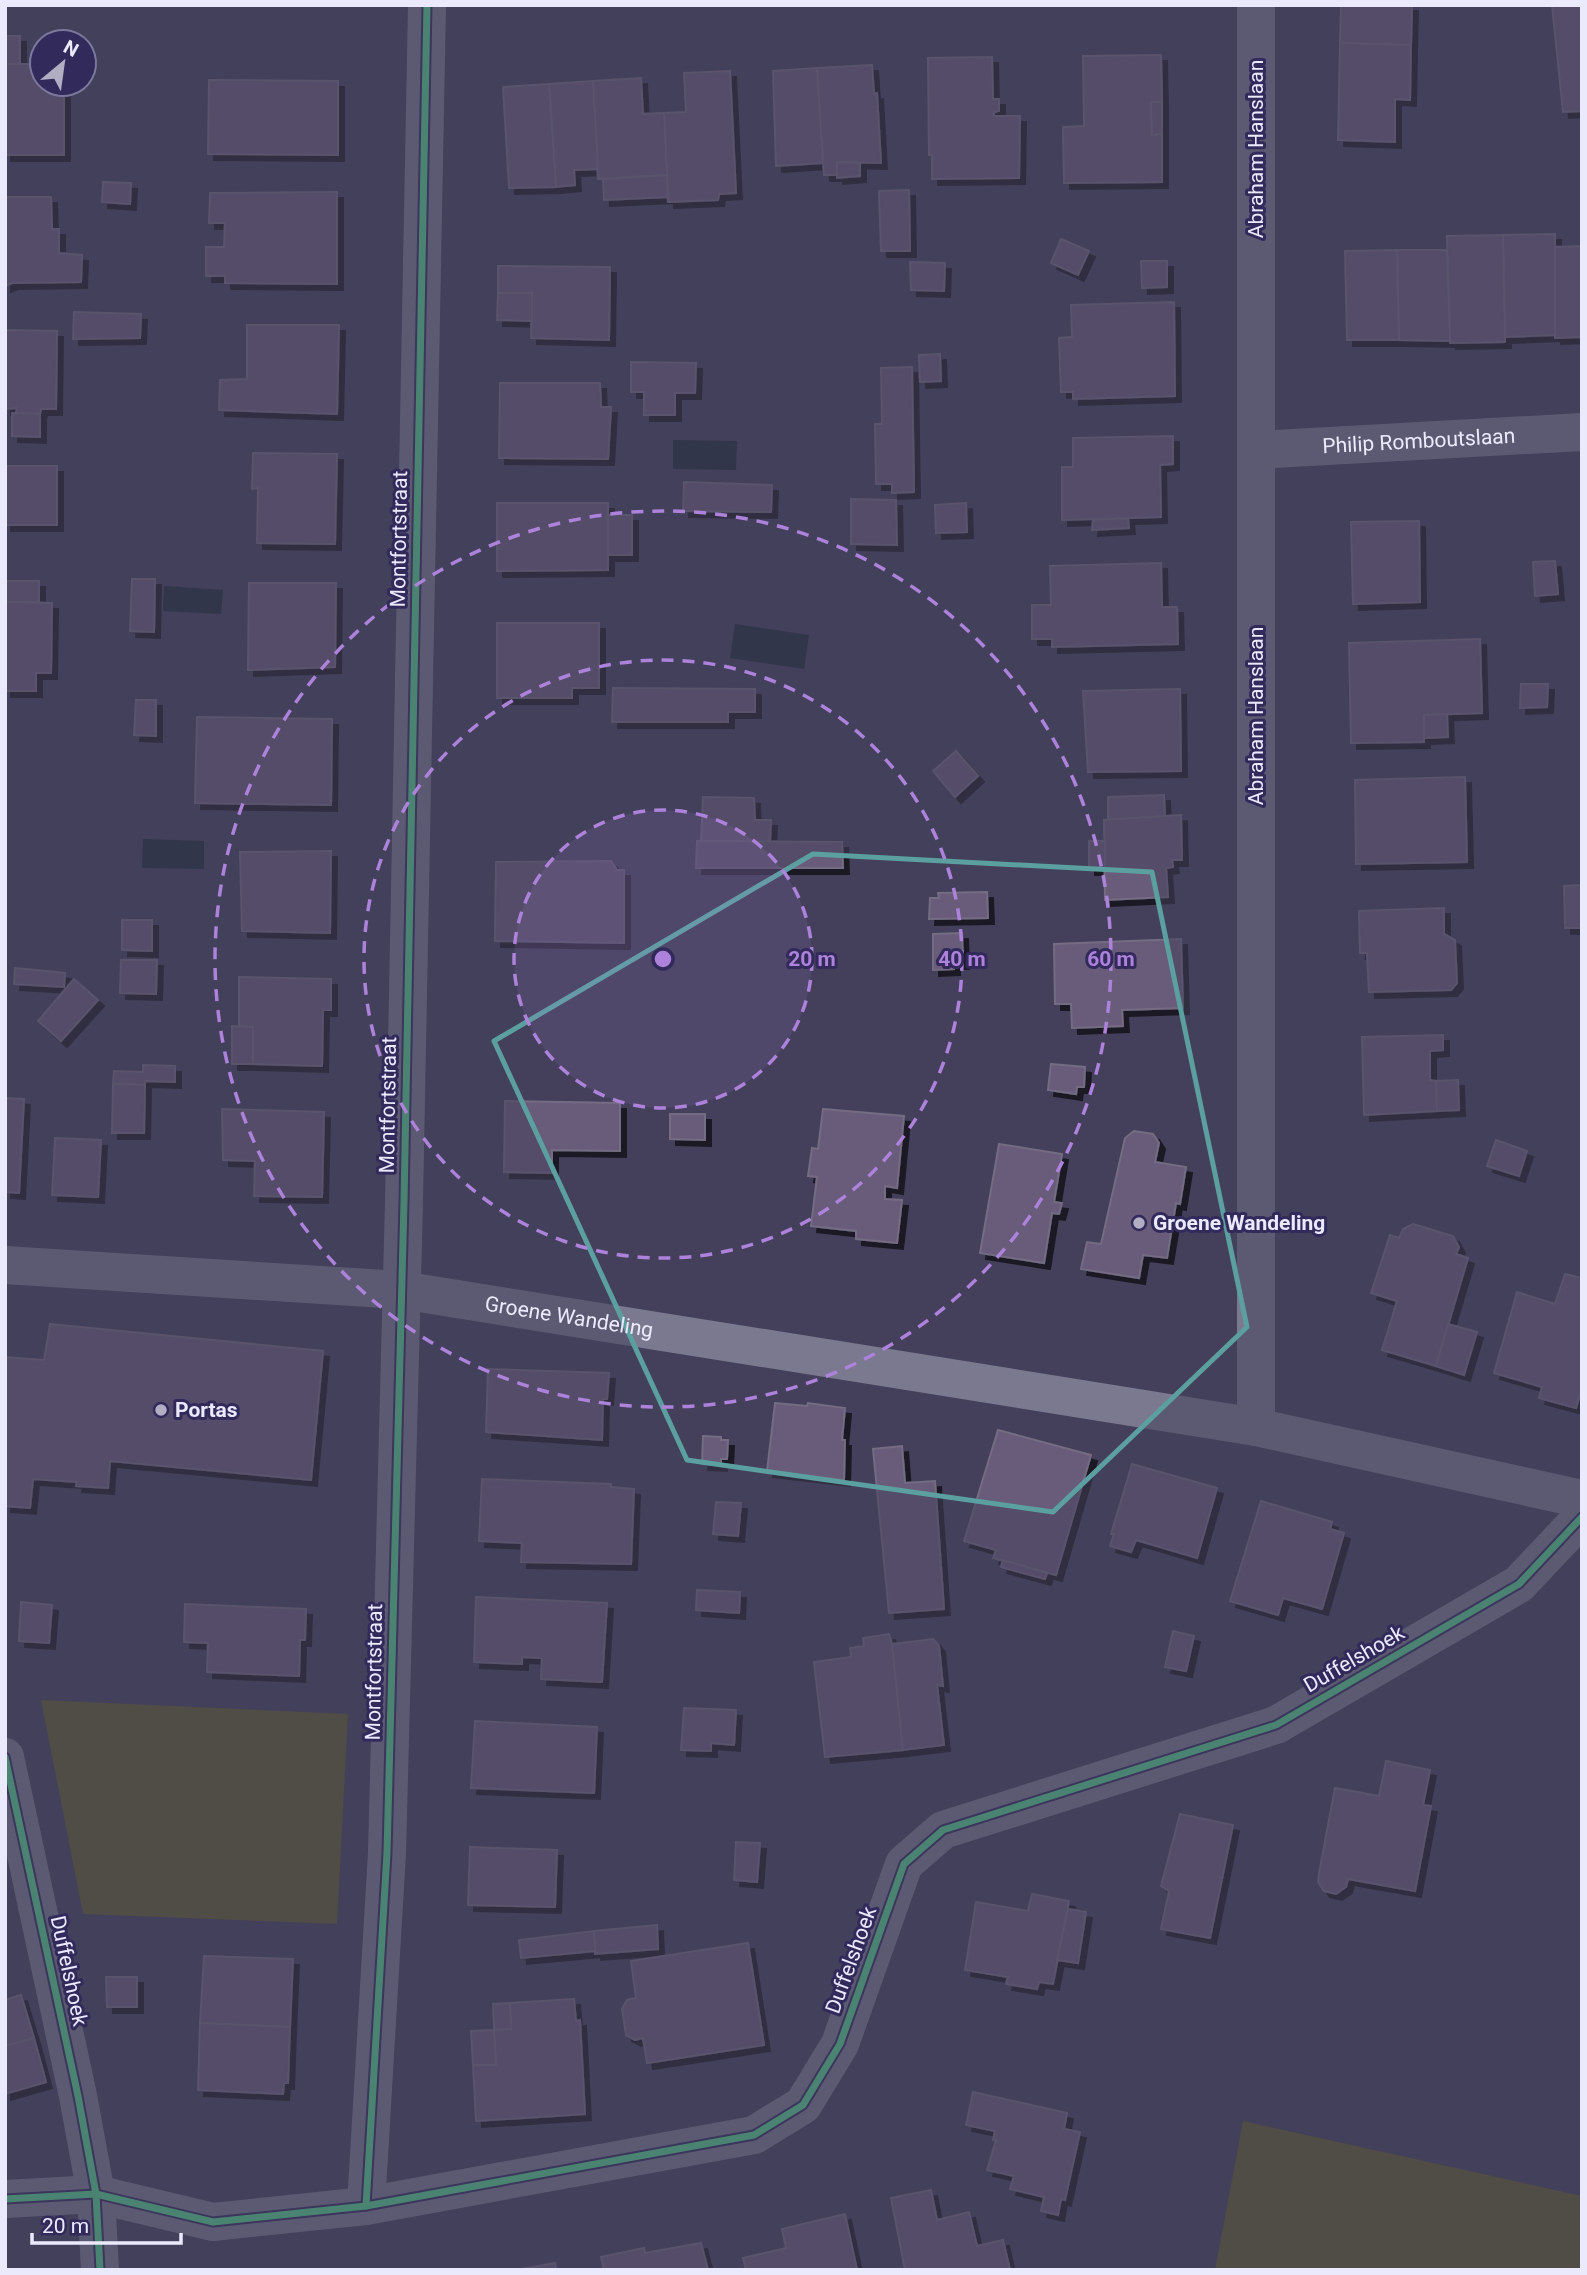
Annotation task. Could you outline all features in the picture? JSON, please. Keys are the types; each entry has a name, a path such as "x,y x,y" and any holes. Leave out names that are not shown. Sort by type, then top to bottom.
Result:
{"street":[{"name":"Montfortstraat","path":"366,2206 388,1840 428,5"},
{"name":"Abraham Hanslaan","path":"1255,5 1256,1427"},
{"name":"Philip Romboutslaan","path":"1256,450 1582,432"},
{"name":"Groene Wandeling","path":"5,1265 401,1290 1256,1427 1582,1499"},
{"name":"Duffelshoek","path":"5,2199 96,2194 213,2222 366,2206 754,2135 803,2105 840,2044 904,1864 943,1830 1276,1725 1519,1584 1582,1517"},
{"name":"Duffelshoek","path":"5,1757 78,2096 96,2194"},
{"path":"96,2194 100,2270"}],"highlighted area":[{"path":"813,854 1152,872 1247,1327 1053,1512 687,1460 494,1041"}],"shaded area":[{"path":"41,1700 348,1714 337,1924 83,1914"},
{"path":"1243,2121 1582,2196 1582,2270 1215,2270"}],"water":[{"path":"673,440 737,441 736,470 673,469"},
{"path":"164,586 223,590 221,614 163,611"},
{"path":"735,624 809,635 804,669 730,658"},
{"path":"143,839 204,841 204,869 142,868"}],"building":[{"path":"1341,5 1412,5 1411,45 1340,43"},
{"path":"1552,5 1582,5 1582,111 1563,112"},
{"path":"5,36 20,36 20,64 5,64"},
{"path":"1340,43 1411,45 1410,100 1395,99 1395,142 1338,140"},
{"path":"1161,55 1162,102 1151,102 1152,135 1162,134 1162,182 1064,183 1063,127 1084,126 1083,56"},
{"path":"992,57 993,99 999,99 999,111 994,112 994,116 1020,116 1019,178 932,179 932,155 929,155 928,58"},
{"path":"5,64 28,64 28,98 64,98 64,155 5,155"},
{"path":"872,65 874,94 877,93 881,163 837,162 837,175 824,175 817,68"},
{"path":"817,68 823,163 776,166 773,71"},
{"path":"730,71 736,193 719,194 718,200 668,202 664,113 686,112 684,73"},
{"path":"641,78 643,114 664,113 667,175 598,179 593,81"},
{"path":"209,80 338,81 338,155 208,154"},
{"path":"593,81 598,169 574,170 575,185 556,187 549,84"},
{"path":"549,84 556,187 509,188 503,87"},
{"path":"1151,102 1162,102 1162,134 1152,135"},
{"path":"837,162 860,163 860,176 837,178"},
{"path":"667,175 668,197 604,200 603,179"},
{"path":"103,182 131,183 130,204 102,202"},
{"path":"909,190 910,251 881,251 879,191"},
{"path":"337,192 337,284 225,283 225,276 206,276 206,247 224,247 225,223 209,223 210,193"},
{"path":"5,197 51,197 52,229 59,229 59,253 82,255 81,282 12,283 5,286"},
{"path":"1555,234 1555,335 1505,337 1503,235"},
{"path":"1503,235 1505,342 1450,343 1447,236"},
{"path":"1061,239 1089,251 1078,275 1051,263"},
{"path":"1582,246 1582,337 1555,338 1555,247"},
{"path":"1397,250 1447,250 1450,341 1399,340"},
{"path":"1397,250 1399,340 1347,340 1345,251"},
{"path":"1141,261 1167,261 1167,287 1142,288"},
{"path":"910,262 945,263 944,291 911,290"},
{"path":"498,266 610,267 609,340 531,338 532,293 498,293"},
{"path":"498,293 532,293 532,321 497,320"},
{"path":"1174,302 1175,396 1073,399 1073,392 1061,392 1059,338 1072,337 1071,305"},
{"path":"74,312 141,314 140,338 73,339"},
{"path":"247,325 339,325 337,414 219,410 220,380 247,379"},
{"path":"5,330 57,331 56,409 41,409 40,414 16,413 17,408 5,409"},
{"path":"940,354 941,381 920,382 919,355"},
{"path":"631,362 696,363 695,393 675,393 675,415 644,415 644,392 631,392"},
{"path":"912,367 914,492 892,493 892,484 876,484 875,424 882,424 881,368"},
{"path":"500,383 600,383 601,407 611,407 608,459 499,458"},
{"path":"12,413 40,414 40,437 12,436"},
{"path":"1173,436 1173,464 1160,465 1161,517 1062,520 1062,467 1073,467 1073,438"},
{"path":"253,453 337,454 335,544 257,543 258,488 252,489"},
{"path":"5,466 57,466 57,525 5,525"},
{"path":"684,482 772,485 771,512 683,511"},
{"path":"851,499 896,500 897,545 851,544"},
{"path":"497,503 608,503 608,570 497,571"},
{"path":"966,503 967,532 936,533 935,505"},
{"path":"608,515 632,515 632,555 608,555"},
{"path":"1128,518 1129,528 1092,530 1093,520"},
{"path":"1419,521 1420,602 1353,604 1351,522"},
{"path":"1555,561 1558,594 1535,596 1533,562"},
{"path":"1161,563 1162,607 1177,607 1178,644 1052,647 1052,639 1032,639 1032,605 1051,605 1050,566"},
{"path":"132,579 155,579 154,632 130,631"},
{"path":"5,581 39,581 39,602 5,602"},
{"path":"249,583 336,583 335,667 248,670"},
{"path":"5,602 52,603 51,673 36,673 36,691 5,691"},
{"path":"497,623 599,623 599,688 572,688 572,698 497,698"},
{"path":"1480,639 1482,713 1424,715 1424,742 1351,743 1349,643"},
{"path":"1521,684 1548,684 1547,707 1520,708"},
{"path":"613,688 755,689 755,712 728,712 728,722 612,722"},
{"path":"1180,689 1181,771 1088,772 1083,691"},
{"path":"136,700 156,700 156,736 134,735"},
{"path":"1447,714 1448,737 1424,738 1424,715"},
{"path":"197,717 332,719 331,805 195,803"},
{"path":"956,751 978,776 955,797 933,771"},
{"path":"1465,777 1467,862 1356,864 1355,780"},
{"path":"1164,795 1165,816 1108,820 1108,797"},
{"path":"703,797 754,798 755,820 771,820 770,842 701,841"},
{"path":"1181,815 1182,860 1172,860 1173,867 1166,868 1168,897 1105,900 1104,820"},
{"path":"697,841 842,842 843,868 696,868"},
{"path":"1089,841 1105,841 1105,869 1089,869"},
{"path":"331,851 330,933 242,931 240,852"},
{"path":"611,861 617,870 624,870 624,943 495,941 496,862"},
{"path":"1582,885 1582,928 1565,928 1564,886"},
{"path":"987,892 988,918 929,919 930,898 939,898 938,893"},
{"path":"1444,908 1444,934 1455,940 1457,983 1451,990 1369,992 1367,953 1360,953 1359,911"},
{"path":"122,920 152,920 152,951 122,950"},
{"path":"962,933 963,963 954,963 954,969 933,970 933,934"},
{"path":"1181,939 1183,1008 1122,1010 1123,1026 1072,1028 1071,1004 1055,1004 1054,944"},
{"path":"121,960 157,960 156,994 120,993"},
{"path":"15,968 65,973 64,987 14,984"},
{"path":"239,977 331,979 331,1010 323,1010 322,1066 253,1064 253,1027 239,1026"},
{"path":"74,979 98,1000 61,1041 38,1021"},
{"path":"232,1026 253,1027 253,1064 232,1064"},
{"path":"1443,1035 1443,1050 1430,1051 1430,1080 1436,1081 1437,1111 1364,1115 1362,1037"},
{"path":"1051,1064 1085,1067 1084,1087 1077,1087 1076,1094 1048,1090"},
{"path":"143,1065 175,1066 175,1082 113,1084 114,1071 143,1072"},
{"path":"1458,1080 1459,1110 1437,1111 1436,1081"},
{"path":"113,1084 145,1085 144,1133 112,1133"},
{"path":"5,1098 24,1099 19,1193 5,1192"},
{"path":"505,1101 620,1103 620,1151 552,1150 552,1173 504,1172"},
{"path":"222,1109 324,1112 322,1197 254,1196 255,1161 223,1160"},
{"path":"823,1109 904,1116 897,1188 885,1186 885,1199 902,1200 897,1243 856,1239 856,1231 811,1226 817,1177 808,1176 812,1148 818,1149"},
{"path":"670,1114 705,1114 705,1140 670,1139"},
{"name":"Groene Wandeling","path":"1134,1131 1153,1134 1159,1143 1155,1162 1186,1167 1180,1204 1176,1203 1167,1258 1143,1255 1139,1278 1081,1269 1087,1242 1101,1244 1125,1138"},
{"path":"55,1138 101,1140 98,1197 52,1195"},
{"path":"1496,1140 1527,1151 1519,1176 1487,1166"},
{"path":"999,1144 1062,1154 1054,1202 1062,1203 1059,1214 1052,1213 1044,1263 980,1253"},
{"path":"1413,1224 1453,1236 1459,1247 1456,1254 1468,1258 1436,1366 1382,1350 1397,1301 1371,1293 1390,1235 1399,1238 1403,1229"},
{"path":"1565,1274 1582,1278 1582,1388 1576,1408 1539,1398 1542,1387 1494,1373 1517,1292 1555,1304"},
{"name":"Portas","path":"50,1324 323,1351 311,1480 110,1461 108,1488 76,1486 77,1482 33,1479 30,1508 5,1506 5,1357 44,1360"},
{"path":"1448,1324 1477,1332 1464,1375 1436,1366"},
{"path":"488,1369 609,1373 607,1399 603,1399 602,1440 486,1432"},
{"path":"775,1403 807,1406 808,1403 845,1408 842,1440 845,1440 844,1480 767,1471"},
{"path":"998,1430 1091,1455 1056,1575 993,1558 996,1550 964,1541"},
{"path":"703,1436 728,1440 727,1459 721,1459 721,1465 702,1464"},
{"path":"902,1446 905,1483 935,1481 944,1609 889,1613 873,1449"},
{"path":"1132,1464 1217,1488 1197,1558 1136,1540 1131,1552 1110,1546 1114,1534 1111,1534"},
{"path":"482,1479 611,1484 611,1487 634,1489 631,1564 521,1562 522,1543 479,1541"},
{"path":"1261,1501 1332,1522 1330,1529 1344,1533 1322,1609 1283,1598 1278,1615 1230,1601"},
{"path":"716,1502 741,1503 738,1536 713,1534"},
{"path":"1003,1560 1047,1573 1045,1579 1001,1567"},
{"path":"697,1590 740,1592 739,1613 696,1610"},
{"path":"476,1597 607,1603 602,1682 541,1679 542,1658 522,1657 522,1664 474,1662"},
{"path":"21,1602 52,1605 49,1643 19,1641"},
{"path":"185,1604 306,1609 305,1640 300,1640 299,1676 207,1672 208,1643 184,1642"},
{"path":"1173,1631 1194,1636 1186,1671 1165,1667"},
{"path":"889,1634 903,1750 825,1757 814,1662 851,1657 850,1648 864,1646 863,1638"},
{"path":"933,1639 939,1646 943,1686 937,1685 944,1745 903,1750 892,1644"},
{"path":"684,1708 736,1710 734,1745 711,1743 711,1751 681,1750"},
{"path":"475,1721 597,1727 594,1793 471,1788"},
{"path":"1386,1761 1430,1770 1423,1805 1431,1806 1415,1891 1348,1879 1346,1887 1336,1894 1324,1891 1318,1882 1335,1788 1379,1796"},
{"path":"1180,1814 1233,1825 1210,1938 1161,1929 1169,1891 1161,1886"},
{"path":"736,1842 760,1843 757,1882 734,1880"},
{"path":"470,1847 557,1850 555,1907 468,1905"},
{"path":"1032,1894 1069,1901 1053,1984 1039,1982 1037,1989 1006,1984 1008,1977 965,1970 976,1902 1028,1911"},
{"path":"1068,1909 1086,1912 1078,1963 1057,1960"},
{"path":"657,1925 658,1949 595,1954 594,1931"},
{"path":"594,1931 595,1951 521,1958 519,1940"},
{"path":"748,1943 764,2045 647,2063 643,2038 635,2040 626,2035 622,2009 627,2000 636,1998 631,1961"},
{"path":"204,1956 293,1959 290,2027 200,2023"},
{"path":"106,1977 137,1977 137,2007 107,2007"},
{"path":"21,1995 34,2038 5,2046 5,2000"},
{"path":"574,1999 576,2021 580,2020 585,2114 476,2121 473,2065 496,2065 494,2030 511,2029 510,2003"},
{"path":"510,2003 511,2029 494,2030 493,2004"},
{"path":"200,2023 290,2027 288,2083 284,2083 283,2094 198,2090"},
{"path":"494,2030 496,2065 473,2065 471,2031"},
{"path":"34,2038 46,2082 5,2094 5,2046"},
{"path":"973,2092 1067,2113 1064,2129 1080,2132 1065,2200 1061,2199 1058,2215 1041,2211 1044,2197 1010,2189 1014,2176 987,2170 996,2140 993,2140 995,2131 966,2125"},
{"path":"931,2190 937,2220 969,2212 977,2246 1003,2240 1010,2270 905,2270 891,2198"},
{"path":"845,2214 857,2270 746,2270 743,2258 786,2248 782,2229"},
{"path":"701,2243 708,2270 604,2270 601,2257 644,2248 645,2253"},
{"path":"555,2263 556,2270 517,2270"}],"cycle path":[{"path":"366,2206 387,1853 404,1202 427,5"},
{"path":"5,2199 96,2194 213,2222 366,2206 754,2135 803,2105 840,2044 904,1864 943,1830 1276,1725 1519,1584 1582,1517"},
{"path":"5,1757 78,2096 96,2194 100,2270"}],"place":[{"name":"Groene Wandeling","path":"1139,1223"},
{"name":"Portas","path":"161,1410"}]}
